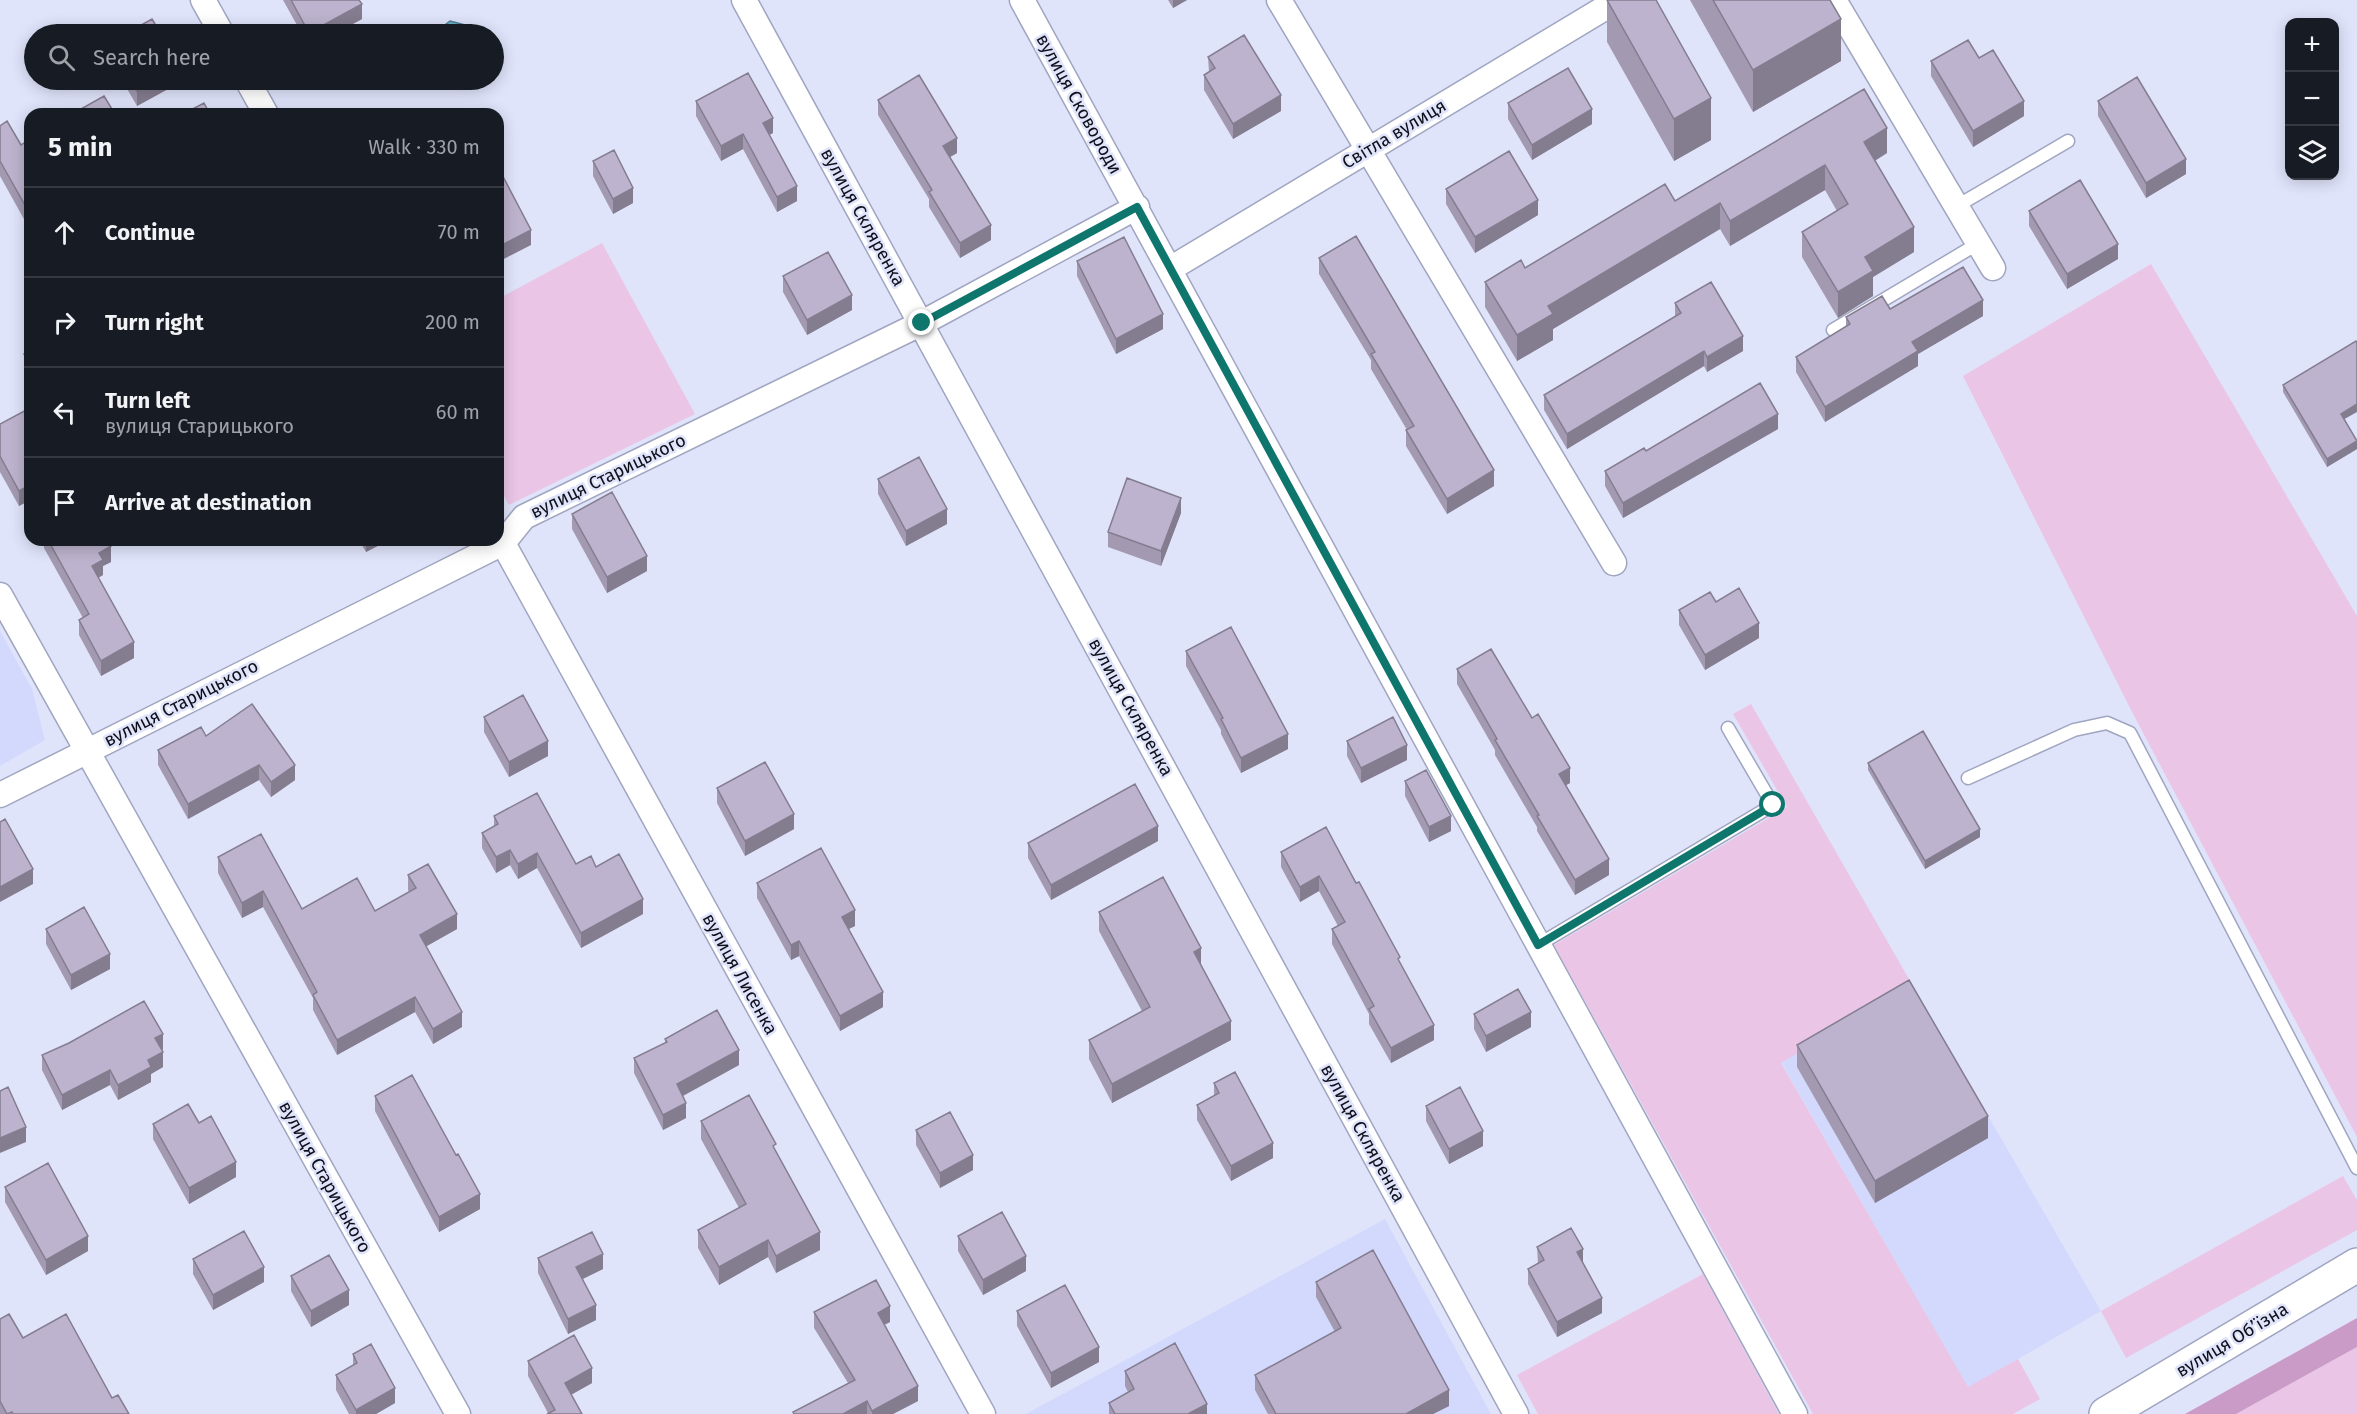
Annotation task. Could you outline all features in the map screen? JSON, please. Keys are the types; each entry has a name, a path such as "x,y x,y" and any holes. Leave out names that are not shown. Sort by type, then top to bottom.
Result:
{"highway":[{"name":"вулиця Об’їзна","path":"2125,1407 2357,1265"}],"street":[{"path":"203,0 216,24"},
{"name":"вулиця Скляренка","path":"744,0 1516,1414"},
{"name":"вулиця Сковороди","path":"1022,0 1795,1414"},
{"path":"1279,0 1614,563"},
{"name":"Світла вулиця","path":"1170,269 1618,0"},
{"path":"1834,0 1994,268"},
{"path":"253,90 263,108"},
{"name":"вулиця Старицького","path":"504,534 524,517 922,323 1137,207"},
{"name":"вулиця Лисенка","path":"504,545 983,1414"},
{"name":"вулиця Старицького","path":"0,795 484,546"},
{"name":"вулиця Старицького","path":"0,595 458,1414"}],"lane":[{"path":"1957,206 2068,141"},
{"path":"1833,330 1978,243"},
{"path":"1968,778 2074,730 2107,723 2130,733 2357,1168"},
{"path":"1538,945 1773,805 1728,728"}],"shaded area":[{"path":"450,21 462,24 446,24"},
{"path":"602,243 695,414 509,505 504,496 504,296"},
{"path":"2151,264 2357,616 2357,1137 2131,710 1963,376"},
{"path":"0,631 32,689 45,740 0,766"},
{"path":"1751,704 1913,986 1781,1063 1968,1387 2018,1359 2040,1399 2013,1414 1813,1414 1554,945 1787,807 1733,714"},
{"path":"1913,986 2101,1311 1968,1388 1781,1062"},
{"path":"2343,1176 2357,1200 2357,1230 2126,1358 2101,1311"},
{"path":"1385,1219 1491,1414 1026,1414"},
{"path":"1703,1274 1779,1414 1538,1414 1517,1375"},
{"path":"2357,1318 2357,1347 2236,1414 2185,1414"},
{"path":"2357,1347 2357,1414 2236,1414"}],"building":[{"path":"291,0 359,0 362,4 325,24 304,24"},
{"path":"1607,0 1656,0 1711,98 1674,119"},
{"path":"1713,0 1830,0 1841,19 1753,70"},
{"path":"152,19 155,24 143,24"},
{"path":"1244,35 1281,95 1233,124 1204,75 1215,68 1208,57"},
{"path":"1968,40 1979,58 1993,50 2024,101 1973,131 1931,61"},
{"path":"1568,68 1592,109 1532,145 1508,103"},
{"path":"748,73 773,118 763,123 797,186 777,197 743,134 721,146 696,101"},
{"path":"919,75 957,138 943,146 991,225 960,243 929,192 932,190 878,100"},
{"path":"2137,77 2186,159 2146,183 2098,101"},
{"path":"1864,89 1887,128 1864,142 1914,227 1865,257 1873,271 1838,292 1802,232 1848,204 1825,165 1730,221 1720,203 1548,306 1553,314 1517,335 1485,282 1521,260 1525,268 1665,184 1675,201"},
{"path":"104,96 111,108 83,108"},
{"path":"204,103 207,108 194,108"},
{"path":"7,121 21,145 24,143 24,203 0,161 0,126"},
{"path":"614,150 633,188 613,199 593,161"},
{"path":"1509,151 1538,200 1475,237 1446,189"},
{"path":"504,178 531,230 504,244"},
{"path":"2080,180 2118,244 2067,274 2029,211"},
{"path":"1356,236 1494,470 1447,499 1406,430 1414,426 1371,354 1375,352 1319,258"},
{"path":"1124,237 1163,314 1116,339 1077,261"},
{"path":"828,252 852,295 807,320 783,276"},
{"path":"1963,267 1983,300 1912,342 1918,351 1825,407 1796,357 1850,324 1846,317 1882,296 1890,309"},
{"path":"1711,282 1743,336 1707,357 1704,351 1567,434 1544,395 1681,313 1675,303"},
{"path":"2356,341 2357,404 2341,414 2357,441 2327,459 2283,385"},
{"path":"1760,383 1778,414 1623,503 1605,471 1644,448 1646,451"},
{"path":"24,411 24,488 19,491 0,456 0,424"},
{"path":"919,457 947,509 906,531 878,479"},
{"path":"1127,478 1181,498 1161,551 1108,532"},
{"path":"612,492 647,556 607,577 572,514"},
{"path":"51,546 111,546 99,553 103,560 92,566 134,642 101,661 79,620 89,614"},
{"path":"1739,588 1759,623 1705,655 1679,610 1710,592 1716,602"},
{"path":"1231,627 1288,734 1241,758 1221,719 1223,718 1186,651"},
{"path":"1491,649 1532,718 1538,714 1570,768 1559,774 1609,859 1575,880 1537,816 1539,815 1457,669"},
{"path":"523,695 548,741 509,762 484,717"},
{"path":"252,704 295,765 271,782 259,765 188,804 158,750 201,727 206,736"},
{"path":"1393,717 1407,745 1361,768 1347,741"},
{"path":"1923,731 1980,829 1925,861 1868,763"},
{"path":"765,762 794,814 745,841 717,788"},
{"path":"1426,770 1451,816 1429,827 1405,781"},
{"path":"1135,784 1158,826 1051,885 1028,843"},
{"path":"537,793 576,864 591,856 596,867 619,854 643,899 581,933 537,853 518,864 510,850 496,857 482,833 498,824 494,816"},
{"path":"5,819 33,869 0,887 0,822"},
{"path":"1326,827 1400,957 1398,959 1434,1025 1391,1048 1369,1009 1374,1006 1332,929 1345,922 1319,876 1300,887 1281,852"},
{"path":"261,834 302,909 357,878 375,911 416,888 408,875 428,864 457,914 420,935 462,1012 433,1029 415,997 337,1040 313,995 317,992 263,891 242,903 218,857"},
{"path":"821,848 855,910 842,917 883,992 840,1016 799,941 791,945 757,883"},
{"path":"1163,877 1201,948 1194,952 1231,1021 1112,1084 1089,1040 1150,1007 1099,912"},
{"path":"84,907 110,954 71,975 46,929"},
{"path":"1909,980 1988,1116 1875,1181 1797,1045"},
{"path":"1518,989 1531,1012 1486,1036 1474,1014"},
{"path":"144,1001 163,1034 155,1038 163,1052 148,1060 151,1067 118,1085 110,1070 62,1095 42,1055 69,1043"},
{"path":"717,1010 739,1050 677,1084 686,1103 663,1115 634,1058 667,1042 665,1039"},
{"path":"1235,1072 1273,1143 1231,1166 1197,1105 1219,1093 1214,1083"},
{"path":"412,1075 480,1194 439,1217 375,1096"},
{"path":"8,1087 26,1127 0,1138 0,1091"},
{"path":"1460,1087 1483,1131 1449,1149 1426,1106"},
{"path":"749,1095 776,1144 773,1146 820,1232 776,1256 768,1240 719,1267 698,1230 746,1204 701,1121"},
{"path":"188,1104 199,1123 211,1116 236,1162 189,1188 153,1124"},
{"path":"950,1112 973,1155 940,1173 916,1130"},
{"path":"48,1163 88,1236 46,1260 5,1187"},
{"path":"1002,1212 1026,1256 983,1280 958,1236"},
{"path":"1571,1228 1583,1249 1577,1252 1602,1298 1557,1322 1528,1269 1544,1260 1537,1247"},
{"path":"244,1231 264,1267 213,1295 193,1259"},
{"path":"592,1232 603,1254 576,1267 596,1305 568,1319 538,1258"},
{"path":"1373,1250 1449,1390 1406,1414 1276,1414 1255,1375 1341,1328 1316,1282"},
{"path":"329,1255 349,1290 311,1311 291,1276"},
{"path":"876,1280 890,1306 878,1313 918,1386 872,1411 867,1401 843,1414 794,1414 793,1412 855,1380 814,1312"},
{"path":"1065,1285 1099,1347 1051,1373 1017,1311"},
{"path":"9,1314 23,1338 66,1314 112,1398 118,1395 129,1414 13,1414 12,1412 7,1414 0,1401 0,1319"},
{"path":"574,1335 592,1368 565,1383 582,1414 547,1414 555,1410 528,1361"},
{"path":"1175,1343 1207,1404 1188,1414 1115,1414 1109,1403 1134,1389 1125,1371"},
{"path":"371,1344 395,1388 356,1410 336,1375 357,1363 353,1354"}],"route":[{"path":"922,323 1137,207 1538,945 1773,805"}]}
